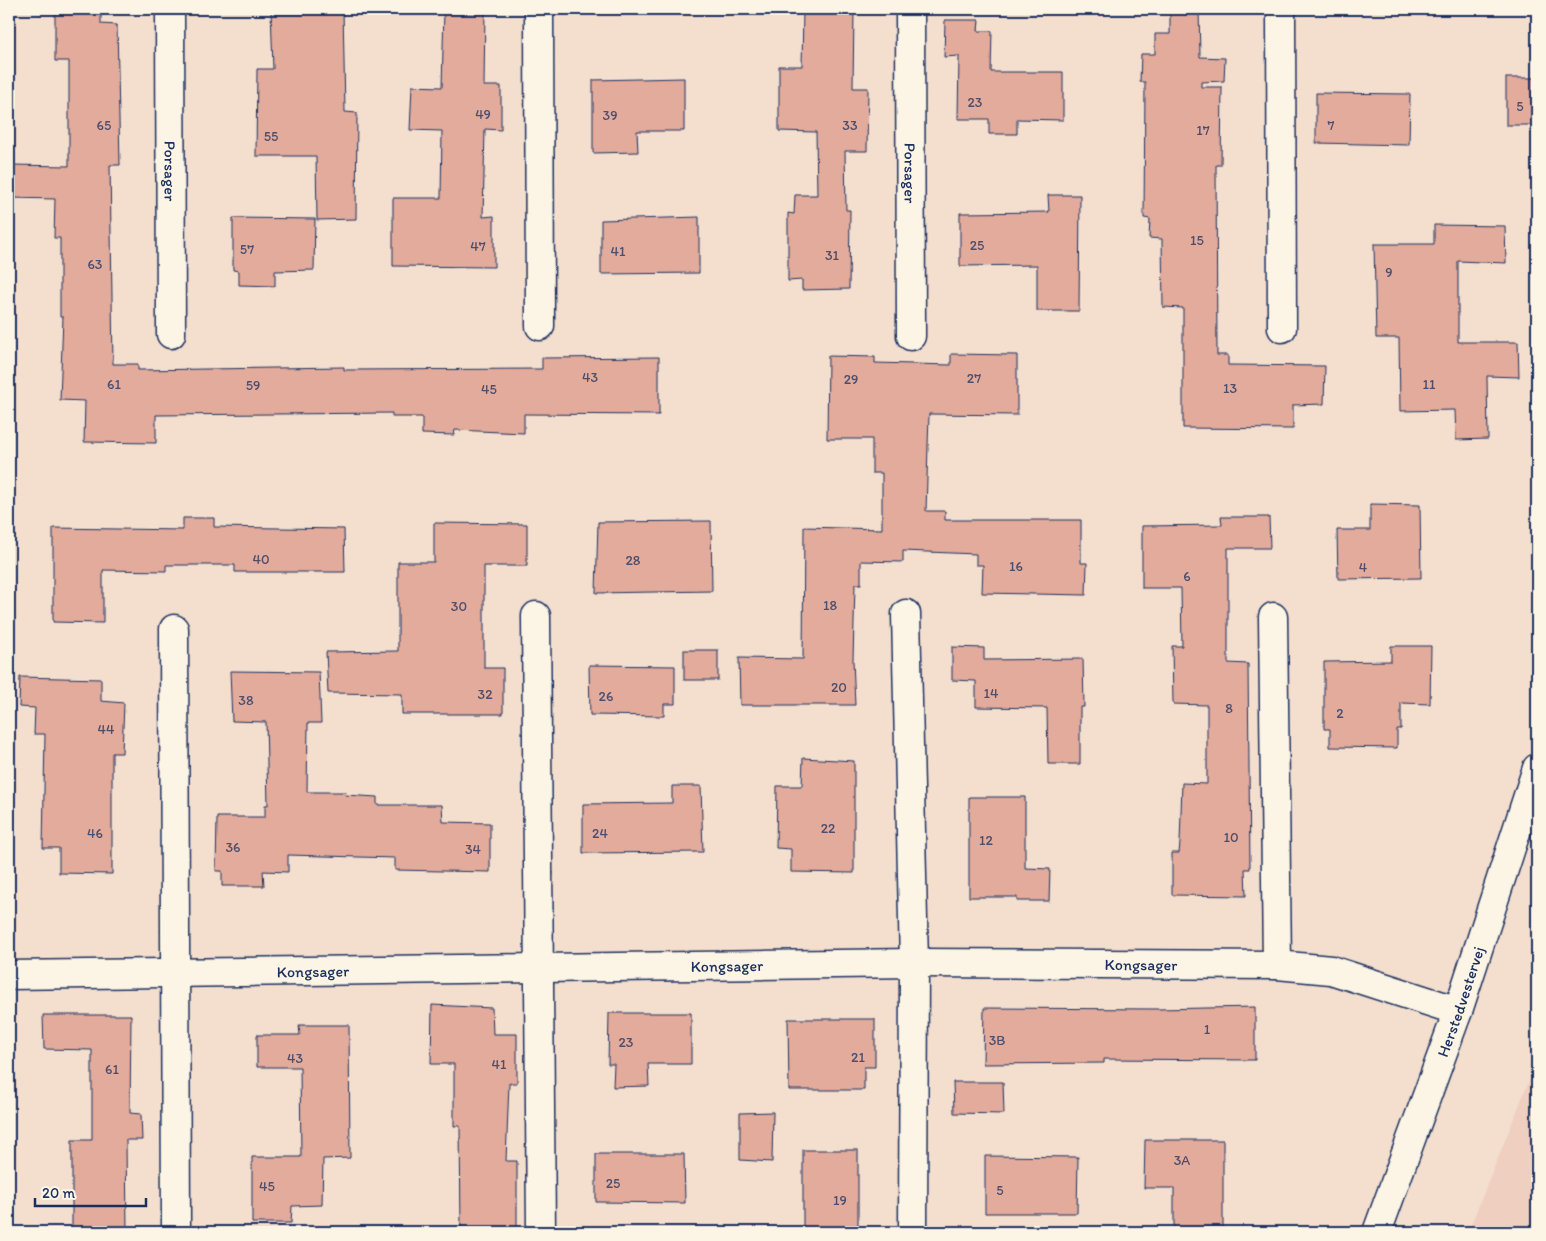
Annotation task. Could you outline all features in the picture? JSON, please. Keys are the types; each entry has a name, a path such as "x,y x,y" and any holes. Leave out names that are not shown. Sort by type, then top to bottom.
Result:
{"street":[{"name":"Porsager","path":"170,9 171,334"},
{"path":"539,9 540,326"},
{"name":"Porsager","path":"910,9 911,336"},
{"path":"1281,9 1282,328"},
{"path":"906,614 914,964 913,1232"},
{"path":"536,616 541,1232"},
{"path":"1273,617 1277,965"},
{"path":"174,629 176,1232"},
{"name":"Herstedvestervej","path":"1377,1232 1458,1011 1537,768"},
{"name":"Kongsager","path":"9,975 176,975 914,964 1277,965 1331,970 1458,1011"}],"shaded area":[{"path":"1537,1061 1537,1232 1468,1232"}],"building":[{"path":"55,9 101,9 101,24 117,25 120,165 110,165 113,364 138,364 138,370 344,367 344,370 542,369 542,358 659,357 659,415 524,414 524,433 455,430 454,435 422,434 422,417 392,417 392,413 156,415 156,443 84,442 85,401 60,400 63,317 60,317 60,238 54,238 55,199 11,198 10,165 69,166 69,61 55,61"},
{"path":"271,9 343,9 345,112 357,113 356,219 317,220 316,156 256,156 257,69 273,69"},
{"path":"444,9 485,9 484,86 501,86 501,130 485,129 483,217 494,216 494,267 393,266 393,198 441,198 442,131 410,130 412,86 442,87"},
{"path":"803,9 854,9 853,88 868,88 867,151 845,151 846,210 850,210 849,289 802,290 802,280 788,281 788,213 794,214 795,195 817,195 816,132 779,131 779,66 802,66"},
{"path":"1170,9 1199,9 1200,57 1225,58 1224,81 1201,82 1201,87 1222,87 1221,165 1216,165 1217,355 1228,355 1228,365 1325,366 1324,404 1293,405 1293,429 1183,428 1183,308 1163,307 1162,239 1149,238 1150,219 1144,218 1145,82 1140,82 1141,54 1155,54 1155,34 1170,34"},
{"path":"945,20 979,20 978,31 992,31 991,72 1063,72 1063,120 1017,119 1017,134 989,134 989,119 958,119 959,56 944,57"},
{"path":"684,78 684,131 637,131 638,152 593,153 593,80"},
{"path":"1506,78 1537,78 1537,125 1506,125"},
{"path":"1316,93 1410,94 1409,145 1316,143"},
{"path":"1048,195 1080,195 1079,311 1037,311 1037,265 960,266 960,213 1049,212"},
{"path":"699,217 699,273 601,274 601,220"},
{"path":"233,218 315,219 314,270 275,271 275,286 239,285 239,271 233,270"},
{"path":"1434,225 1505,226 1506,263 1458,261 1458,342 1518,342 1519,377 1487,376 1488,439 1456,440 1455,410 1400,411 1399,338 1376,338 1374,244 1434,244"},
{"path":"951,354 1017,355 1017,415 929,414 926,511 945,511 945,520 1081,520 1081,563 1087,563 1086,595 982,593 983,565 976,565 976,554 903,551 903,562 861,561 861,584 855,584 853,660 855,705 740,705 739,658 803,659 804,527 882,529 882,473 872,473 872,439 827,439 828,356 875,357 875,363 951,365"},
{"path":"1370,504 1420,505 1421,578 1338,579 1337,530 1370,530"},
{"path":"1221,517 1269,517 1270,548 1228,548 1228,663 1248,664 1250,869 1245,869 1246,896 1172,895 1172,853 1179,853 1182,783 1207,784 1207,705 1173,704 1172,646 1182,646 1181,588 1142,588 1142,526 1222,525"},
{"path":"183,518 214,518 214,527 344,529 345,572 235,572 235,565 166,565 166,571 103,570 103,623 53,622 53,528 183,530"},
{"path":"711,521 712,591 596,593 598,522"},
{"path":"434,523 527,524 527,566 484,566 484,668 503,668 503,714 402,714 402,694 328,693 326,652 398,651 398,562 434,562"},
{"path":"1391,646 1431,646 1430,704 1401,703 1401,729 1397,729 1397,748 1330,747 1330,729 1324,729 1324,662 1391,661"},
{"path":"952,647 984,648 984,660 1083,659 1084,707 1080,707 1080,764 1048,764 1047,708 976,707 976,681 952,680"},
{"path":"684,650 718,650 718,680 684,680"},
{"path":"589,665 675,666 675,704 664,704 664,716 590,715"},
{"path":"230,671 319,672 321,723 308,723 307,792 346,792 345,795 377,797 377,805 442,805 443,822 490,823 490,872 395,870 395,858 288,855 288,872 263,871 264,886 222,886 222,871 216,871 217,817 265,817 265,805 268,805 266,722 232,721"},
{"path":"20,677 101,679 101,701 124,703 122,753 112,753 112,874 59,873 59,848 43,848 45,734 34,734 35,708 19,707"},
{"path":"803,758 854,761 854,873 791,872 791,849 776,848 777,786 802,786"},
{"path":"672,786 701,786 703,852 583,853 583,804 672,803"},
{"path":"969,797 1025,797 1025,868 1050,869 1049,901 1017,901 1017,897 969,897"},
{"path":"432,1005 492,1008 493,1034 517,1034 517,1083 509,1083 506,1161 517,1161 517,1232 461,1232 460,1126 454,1126 454,1064 431,1064"},
{"path":"1255,1007 1255,1060 1104,1059 1104,1063 983,1064 984,1008 1158,1009"},
{"path":"609,1013 691,1013 691,1064 648,1064 649,1086 613,1087 614,1064 608,1064"},
{"path":"43,1015 131,1015 130,1113 141,1114 142,1140 126,1140 127,1232 72,1232 72,1140 92,1140 92,1050 44,1049"},
{"path":"788,1019 875,1019 875,1067 864,1067 864,1090 789,1090"},
{"path":"299,1025 349,1025 350,1158 323,1159 322,1205 292,1206 291,1223 252,1223 252,1157 301,1157 300,1067 257,1067 257,1035 300,1035"},
{"path":"953,1082 1003,1082 1004,1114 954,1113"},
{"path":"773,1112 772,1162 740,1160 740,1113"},
{"path":"1145,1140 1223,1140 1223,1232 1174,1232 1174,1188 1144,1188"},
{"path":"803,1150 858,1150 858,1232 803,1232"},
{"path":"596,1154 684,1154 685,1203 596,1202"},
{"path":"985,1156 1078,1157 1077,1213 985,1213"}]}
